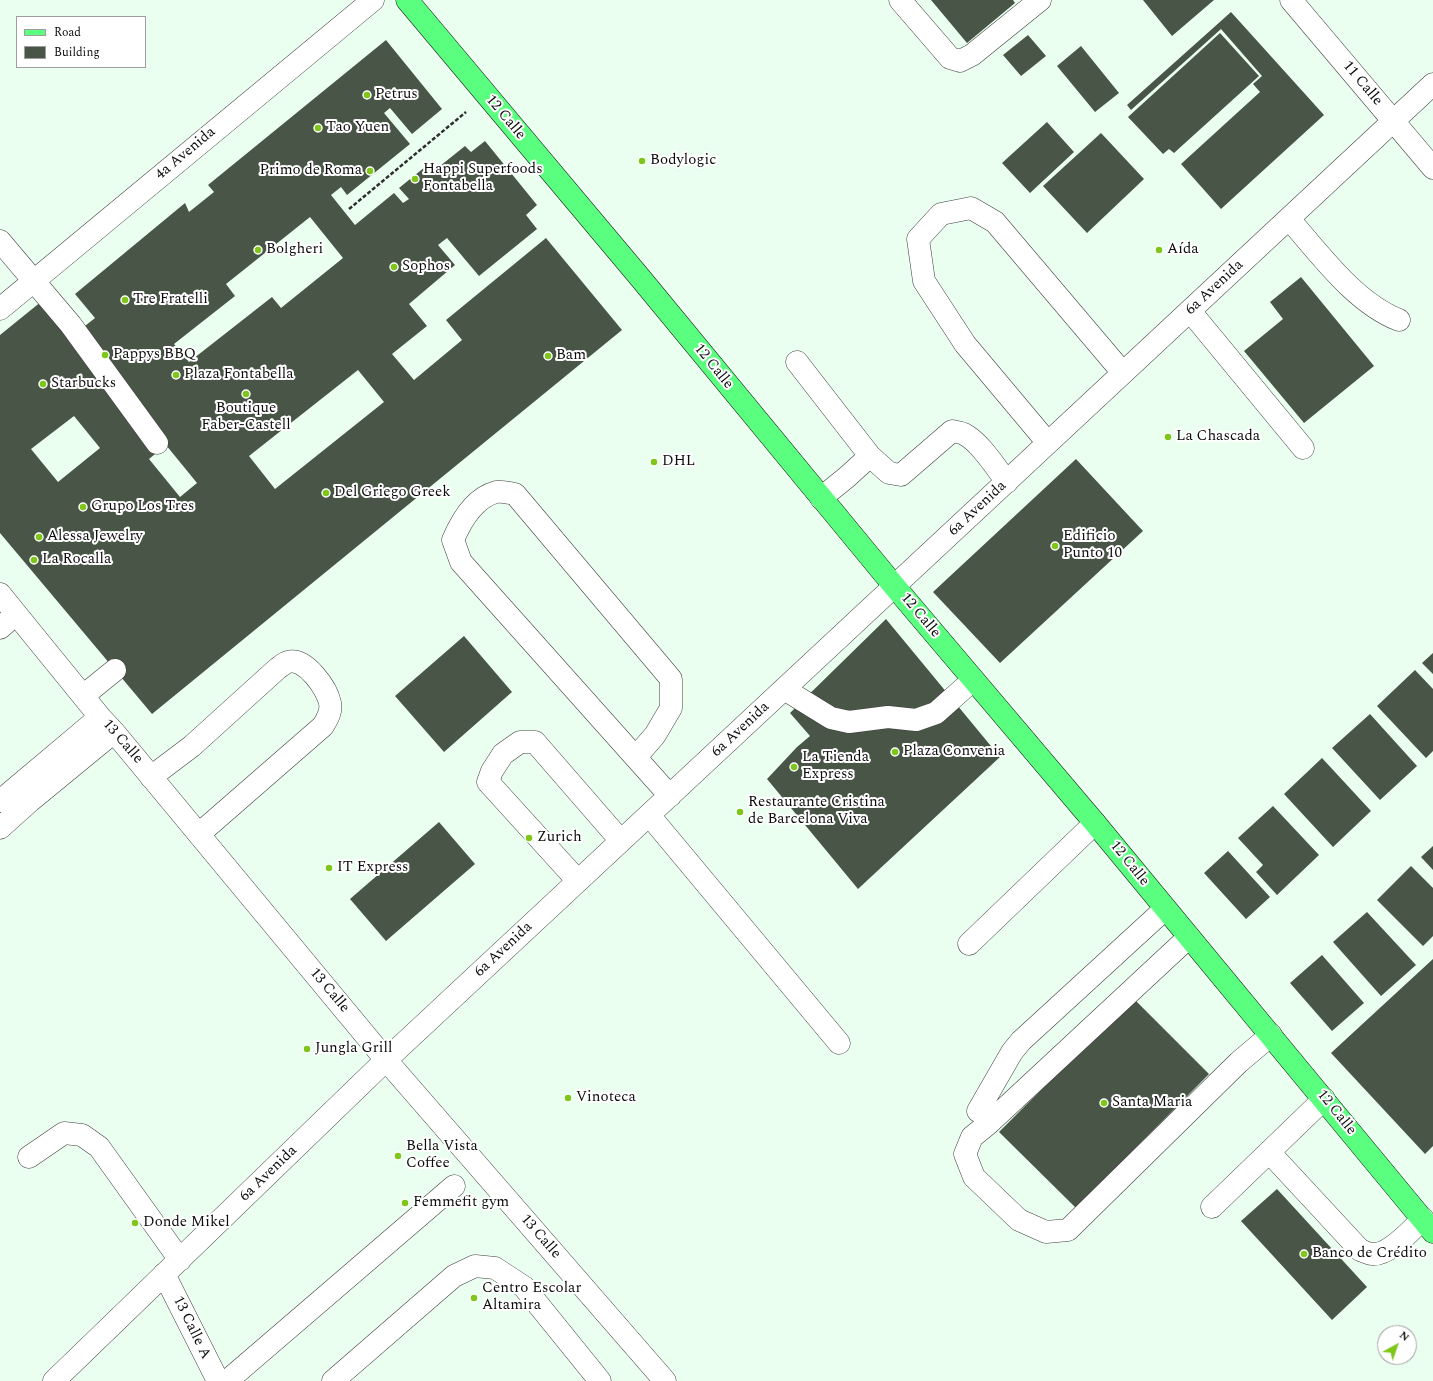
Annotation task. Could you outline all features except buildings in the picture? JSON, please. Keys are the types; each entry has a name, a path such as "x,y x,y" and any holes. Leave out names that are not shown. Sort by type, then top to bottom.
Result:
{"main road":[{"name":"12 Calle","path":"407,0 642,280 894,587 1095,823 1428,1226"}],"street":[{"name":"4a Avenida","path":"0,309 373,0"},
{"path":"900,0 950,58 960,61 972,55 1040,0"},
{"name":"11 Calle","path":"1292,0 1433,168"},
{"name":"6a Avenida","path":"54,1381 386,1060 1433,84"},
{"path":"1048,443 965,344 924,281 918,238 941,214 970,208 994,222 1123,373"},
{"path":"1289,219 1356,293 1379,311 1399,320"},
{"path":"0,241 71,325 157,443"},
{"path":"1190,311 1303,448"},
{"path":"797,362 870,456 889,473 901,474 952,431 963,433 971,438 988,456 1006,482"},
{"path":"821,498 847,478 870,456"},
{"path":"636,757 655,735 670,708 671,679 515,494 497,492 478,501 460,524 453,540 461,562 670,796"},
{"name":"13 Calle","path":"0,594 386,1060 665,1381"},
{"path":"0,628 16,614"},
{"path":"151,777 192,746 277,669 288,662 300,663 312,672 327,692 330,704 329,715 323,726 199,834"},
{"path":"83,696 115,670"},
{"path":"784,690 831,718 849,722 888,717 916,720 936,713 974,680"},
{"path":"0,801 107,724"},
{"path":"0,828 30,801 107,724"},
{"path":"578,881 488,782 492,771 503,754 520,742 535,742 622,841"},
{"path":"649,815 838,1044"},
{"path":"969,944 1095,823"},
{"path":"978,1111 1012,1052 1021,1041 1165,909"},
{"path":"1189,937 988,1124 972,1137 965,1154 974,1177 1019,1220 1046,1232 1068,1230 1239,1062 1271,1035"},
{"path":"1212,1207 1324,1099"},
{"path":"29,1156 64,1133 82,1135 99,1147 180,1260"},
{"path":"1270,1152 1360,1250 1371,1254 1381,1253 1428,1226"},
{"path":"227,1381 454,1186"},
{"path":"332,1381 454,1276 475,1266 495,1268 524,1287 600,1381"},
{"name":"13 Calle A","path":"164,1274 218,1381"}],"path":[{"path":"349,209 453,122"}],"place":[{"name":"Petrus","path":"367,95"},
{"name":"Tao Yuen","path":"318,128"},
{"name":"Bodylogic","path":"642,161"},
{"name":"Primo de Roma","path":"370,171"},
{"name":"Happi Superfoods Fontabella","path":"415,179"},
{"name":"Bolgheri","path":"258,250"},
{"name":"Aída","path":"1159,250"},
{"name":"Sophos","path":"394,267"},
{"name":"Tre Fratelli","path":"125,300"},
{"name":"Pappys BBQ","path":"105,355"},
{"name":"Bam","path":"548,356"},
{"name":"Plaza Fontabella","path":"176,375"},
{"name":"Starbucks","path":"43,384"},
{"name":"Boutique Faber-Castell","path":"246,394"},
{"name":"La Chascada","path":"1168,437"},
{"name":"DHL","path":"654,462"},
{"name":"Del Griego Greek","path":"326,493"},
{"name":"Grupo Los Tres","path":"83,507"},
{"name":"Alessa Jewelry","path":"39,537"},
{"name":"Edificio Punto 10","path":"1055,546"},
{"name":"La Rocalla","path":"34,560"},
{"name":"Plaza Convenia","path":"895,752"},
{"name":"La Tienda Express","path":"794,767"},
{"name":"Restaurante Cristina de Barcelona Viva","path":"740,812"},
{"name":"Zurich","path":"529,838"},
{"name":"IT Express","path":"329,868"},
{"name":"Jungla Grill","path":"307,1049"},
{"name":"Vinoteca","path":"568,1098"},
{"name":"Santa Maria","path":"1104,1103"},
{"name":"Bella Vista Coffee","path":"398,1156"},
{"name":"Femmefit gym","path":"405,1203"},
{"name":"Donde Mikel","path":"135,1223"},
{"name":"Banco de Crédito","path":"1304,1254"},
{"name":"Centro Escolar Altamira","path":"474,1298"}]}
